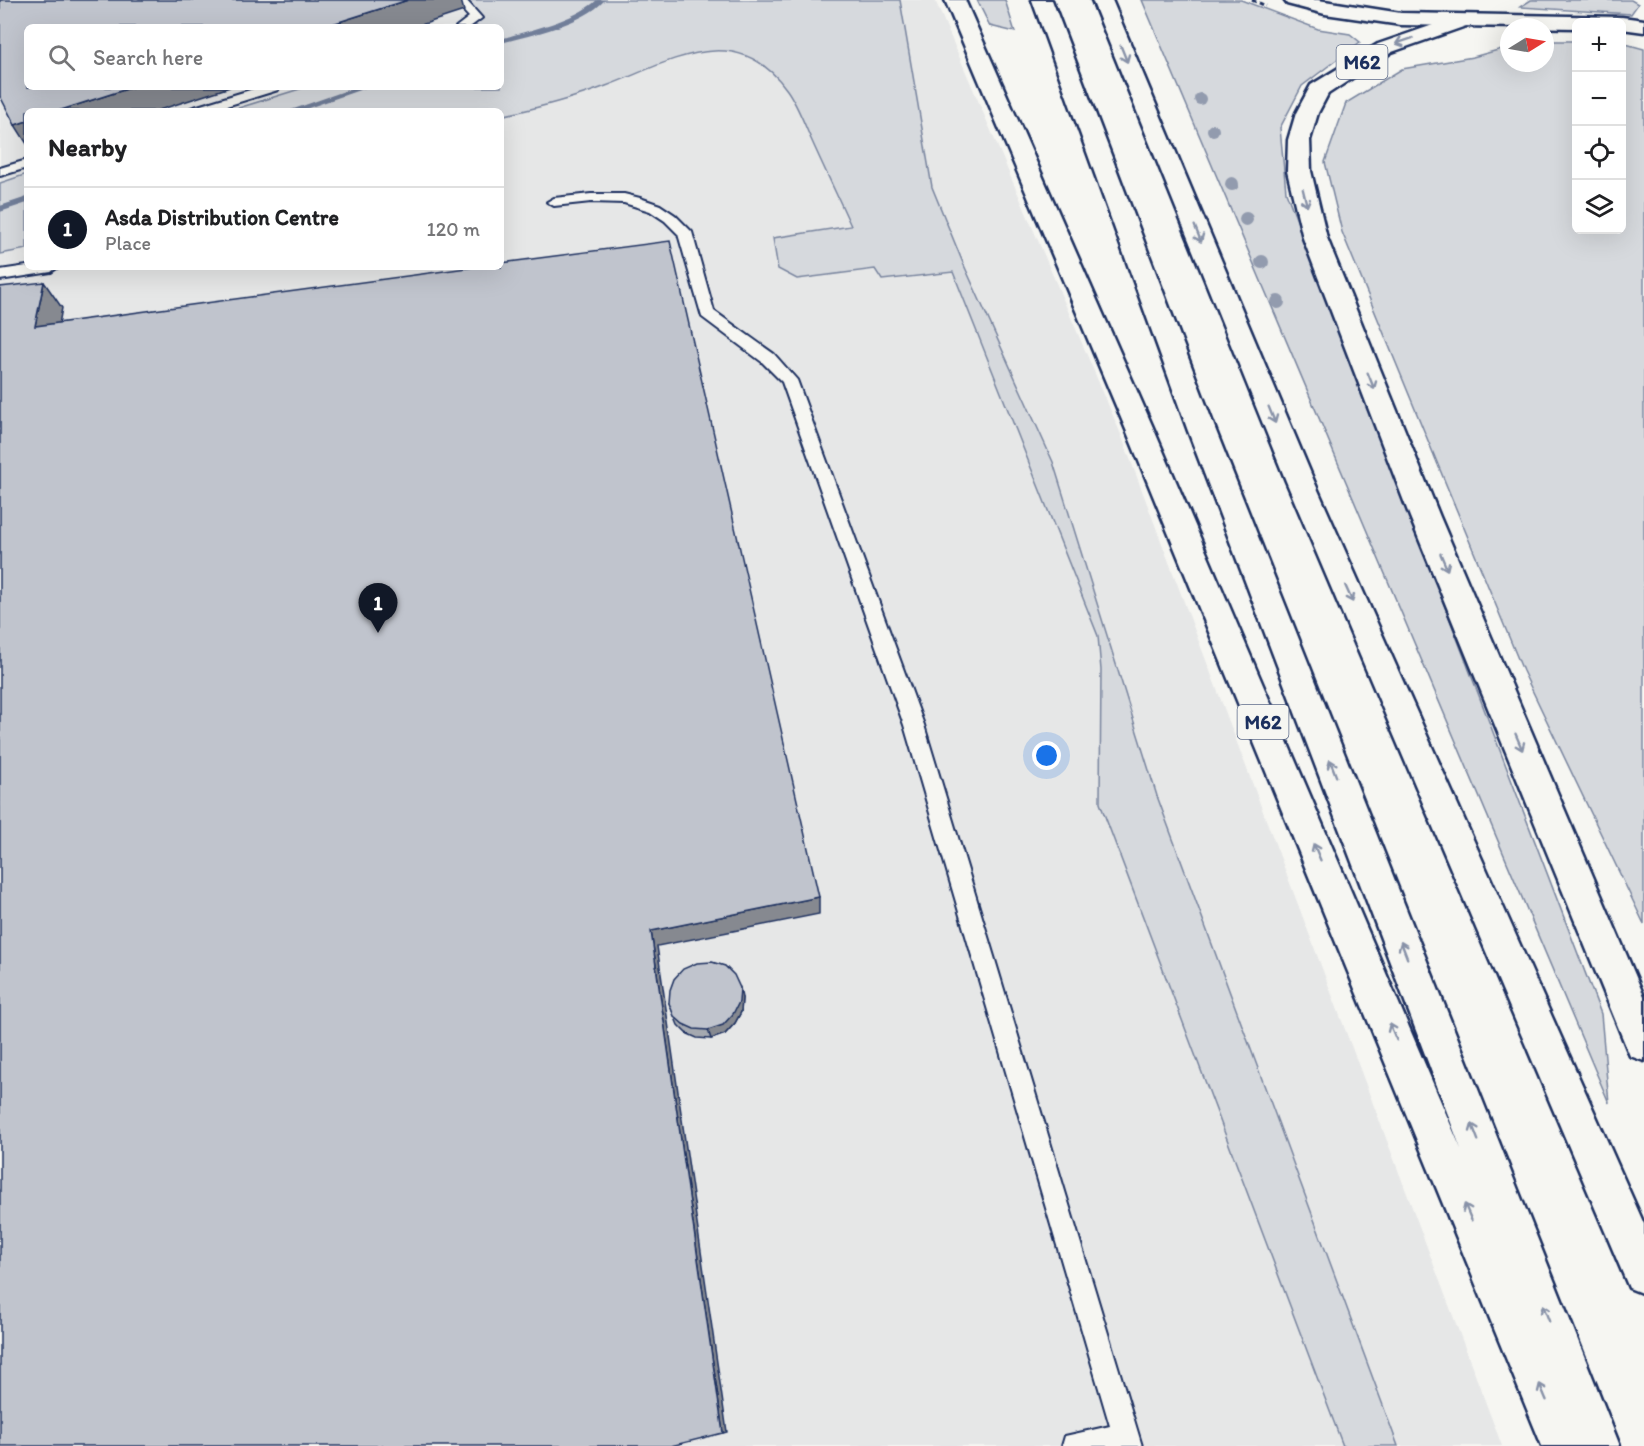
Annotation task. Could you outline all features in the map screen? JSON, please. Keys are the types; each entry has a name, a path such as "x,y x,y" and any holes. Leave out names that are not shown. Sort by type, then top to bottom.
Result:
{"main road":[{"name":"M62","path":"954,0 1146,443 1566,1446"},
{"name":"M62","path":"1042,0 1202,431 1597,1446"},
{"path":"1102,0 1299,481 1644,1272"},
{"path":"1294,0 1355,13 1401,19 1459,22 1572,21"},
{"path":"1355,13 1424,0"},
{"path":"1459,22 1504,1"},
{"name":"M62","path":"1459,22 1385,48 1319,90 1307,113 1299,140 1299,171 1315,238 1416,495 1644,1042"},
{"path":"1626,24 1644,26"}],"lane":[{"path":"459,0 476,18 467,24"},
{"path":"206,108 263,90"},
{"path":"0,172 24,165"},
{"path":"554,202 609,196 637,200 656,208 676,222 685,232 707,313 768,358 789,380 914,725 1128,1441 1075,1446"},
{"path":"0,275 32,270"}],"shaded area":[{"path":"0,0 935,0 1120,432 1502,1446 0,1446"},
{"path":"453,0 900,0 932,187 963,263 1053,462 1157,796 1398,1446 1343,1446 1100,803 1101,670 1098,636 953,272 882,280 875,269 797,279 778,269 773,238 851,226 791,95 767,68 746,56 724,51 701,52 677,58 580,95 504,115 504,108 239,108 296,90 504,90 504,24 474,24"},
{"path":"977,0 1005,0 1015,32 990,26"},
{"path":"1142,0 1241,0 1318,29 1350,34 1360,42 1302,86 1280,128 1286,192 1601,1014 1609,1103"},
{"path":"1531,0 1631,0 1638,4 1631,14 1520,7"},
{"path":"1554,41 1572,41 1572,234 1626,234 1626,44 1644,49 1644,924 1523,671 1342,232 1325,162 1346,103 1402,69 1473,57 1500,50 1500,72 1554,72"},
{"path":"24,175 24,250 0,254 0,183"}],"building":[{"path":"0,0 408,0 332,24 24,24 24,90 124,90 67,108 24,108 24,122 15,125 0,96"},
{"path":"670,241 819,897 651,931 723,1433 671,1446 0,1446 0,287 44,282 35,326 452,270 504,270 504,263"},
{"path":"712,962 725,966 734,975 740,988 739,1002 733,1014 723,1025 708,1030 694,1029 683,1024 674,1016 669,1003 670,990 674,979 683,969 697,963"}],"waterway":[{"path":"504,40 570,19 594,7 601,0"},
{"path":"301,108 355,90"},
{"path":"0,209 24,201"}],"place":[{"name":"Asda Distribution Centre","path":"378,633"}]}
